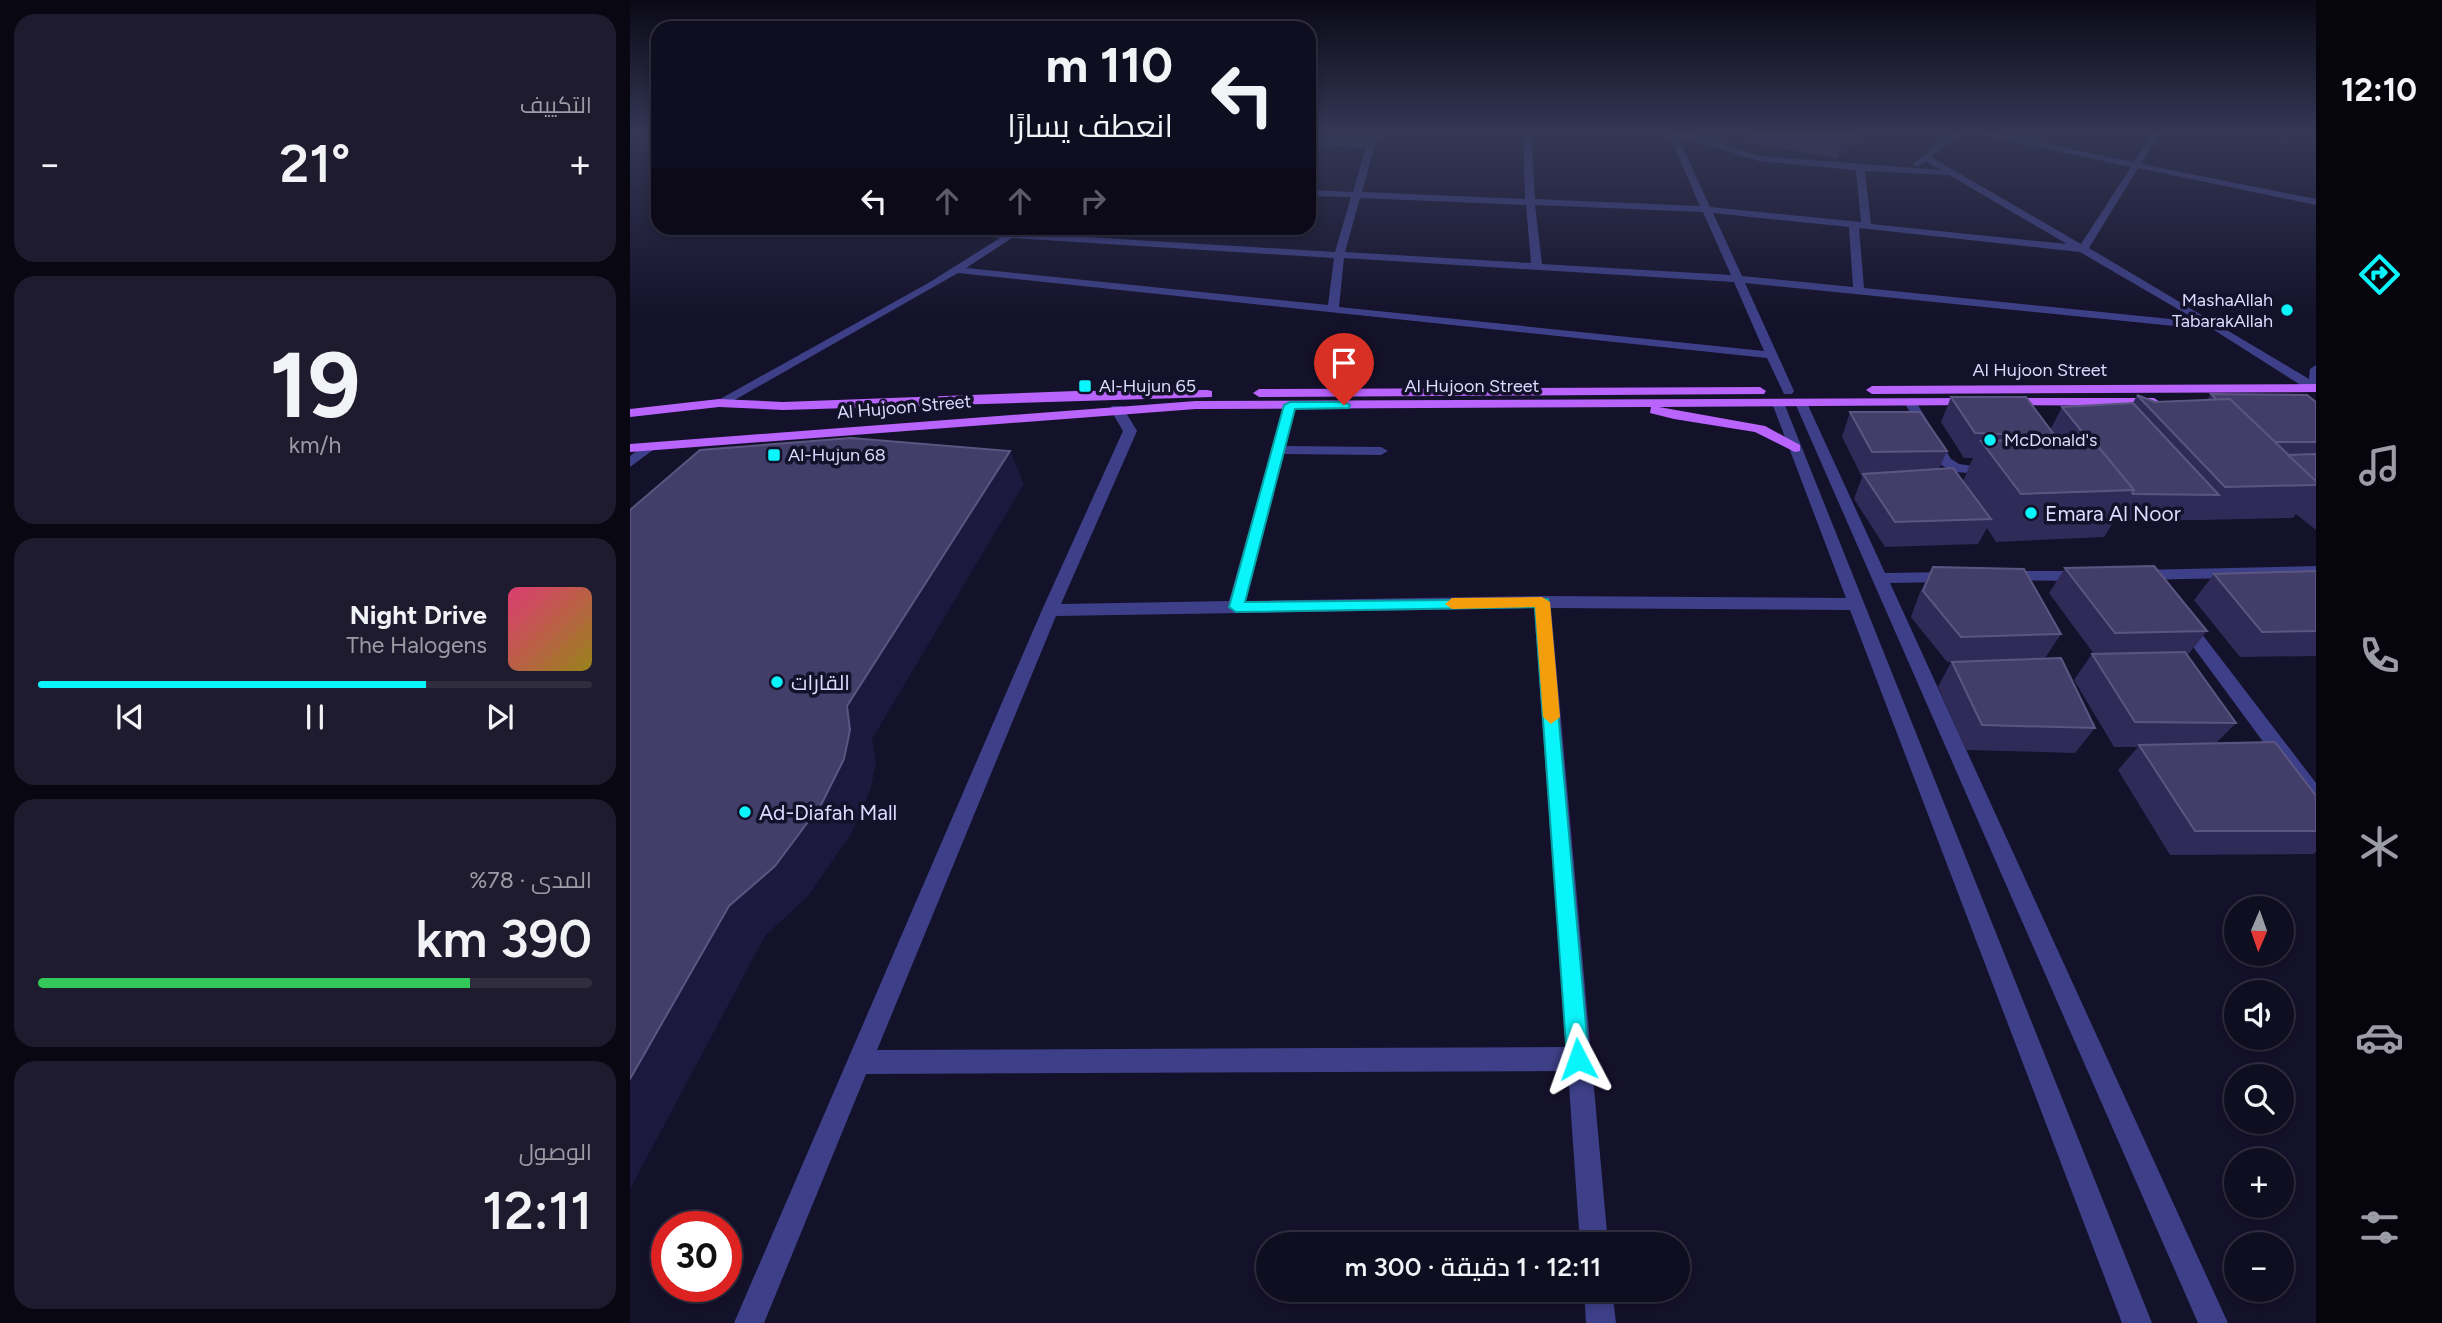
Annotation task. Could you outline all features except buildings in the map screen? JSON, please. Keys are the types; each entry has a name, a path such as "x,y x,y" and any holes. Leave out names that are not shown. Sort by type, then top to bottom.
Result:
{"main road":[{"name":"Al Hujoon Street","path":"630,413 719,403 783,406 1076,394 1789,399 2020,407 2315,393"},
{"name":"Al Hujoon Street","path":"630,448 1196,405 1642,405 1789,399 2315,393"},
{"path":"1642,405 1674,416 1750,425 1775,435 1796,448"},
{"path":"630,422 783,406"}],"street":[{"path":"1330,194 1706,209 2083,249"},
{"path":"1530,194 1537,267"},
{"path":"1700,194 1789,399 1877,578 2213,1323"},
{"path":"1859,291 1860,194"},
{"path":"1988,194 2217,327 2315,393"},
{"path":"2083,249 2118,194"},
{"path":"2276,194 2316,202"},
{"path":"1333,309 1339,255 1357,196"},
{"path":"719,403 956,270 1011,235 1737,279 2217,327"},
{"path":"956,270 1771,355"},
{"path":"2315,393 2316,369"},
{"path":"1789,399 1796,448 2137,1323"},
{"path":"1910,402 1946,462 1955,468 1974,472 2000,472"},
{"path":"1236,607 1290,405"},
{"path":"749,1323 1050,610 1130,431 1117,409"},
{"path":"630,463 648,447"},
{"path":"1278,450 1381,451"},
{"path":"2121,575 2316,571"},
{"path":"1877,578 2094,575"},
{"path":"2148,575 2316,798"},
{"path":"1050,610 1542,602 1857,604"},
{"path":"1542,602 1593,1232"},
{"path":"861,1062 1578,1059"},
{"path":"1599,1302 1601,1323"}],"slow traffic":[{"path":"1452,604 1542,602 1551,717"}],"place":[{"name":"MashaAllah TabarakAllah","path":"2287,310"},
{"name":"Al-Hujun 65","path":"1085,386"},
{"name":"McDonald's","path":"1990,440"},
{"name":"Al-Hujun 68","path":"774,455"},
{"name":"Emara Al Noor","path":"2031,513"},
{"name":"القارات","path":"777,682"},
{"name":"Ad-Diafah Mall","path":"745,812"}],"route":[{"path":"1344,405 1290,405 1236,607 1542,602 1578,1059"}]}
